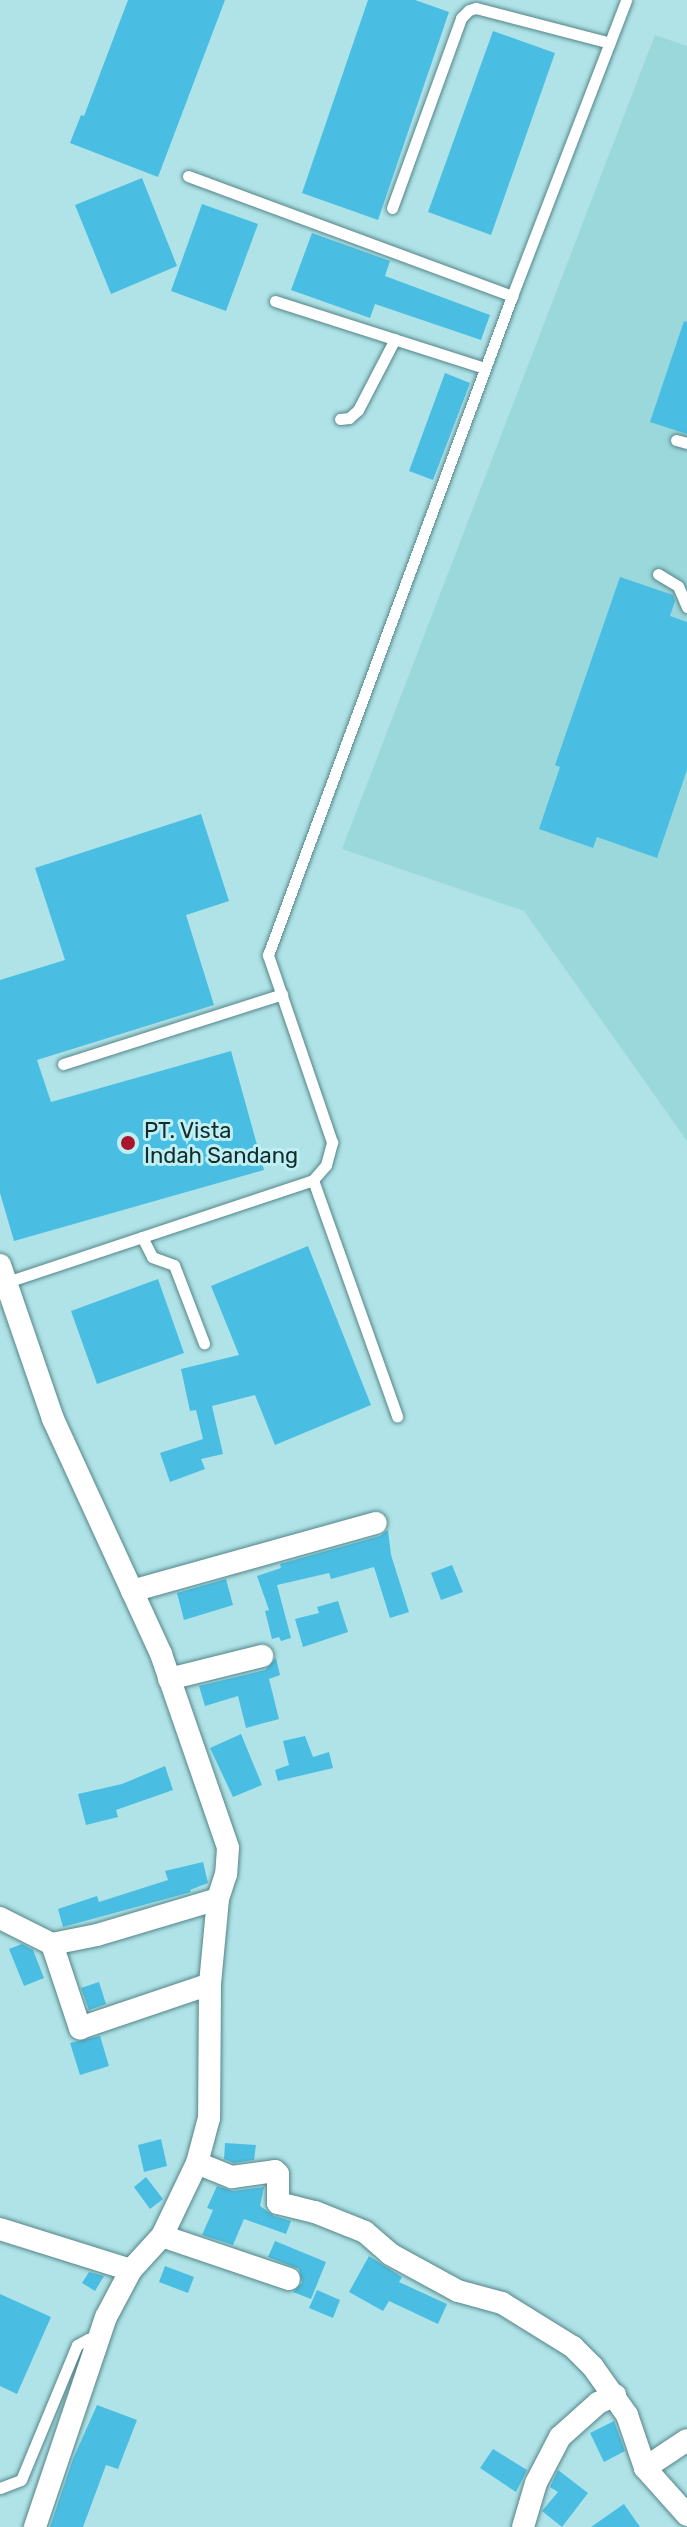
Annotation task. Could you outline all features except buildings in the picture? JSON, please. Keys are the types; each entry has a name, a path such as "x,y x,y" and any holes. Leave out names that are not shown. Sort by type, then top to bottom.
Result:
{"street":[{"path":"3,1273 53,1419 169,1679 228,1848 226,1874 218,1899 210,1984 209,2118 197,2163 162,2236 131,2270 98,2342 35,2527"},
{"path":"132,1591 376,1523"},
{"path":"169,1679 262,1656"},
{"path":"0,1918 52,1944 97,1935 218,1899"},
{"path":"52,1944 80,2028 210,1984"},
{"path":"197,2163 232,2177 275,2171 278,2174 278,2203 315,2212 365,2232 390,2254 458,2291 502,2303 573,2347 615,2395 627,2415 645,2468 687,2515"},
{"path":"0,2229 131,2270"},
{"path":"162,2236 289,2279"},
{"path":"523,2527 541,2470 560,2437 598,2403 615,2395"},
{"path":"645,2468 687,2440"}],"lane":[{"path":"3,1273 142,1237 313,1180 326,1165 332,1142 268,955 485,368 626,0"},
{"path":"392,208 461,18 469,10 476,8 610,43"},
{"path":"188,176 512,296"},
{"path":"275,301 485,368"},
{"path":"340,419 349,418 358,410 395,339"},
{"path":"658,574 678,586 687,607"},
{"path":"63,1064 282,994"},
{"path":"313,1180 397,1416"},
{"path":"142,1237 152,1257 174,1265 204,1343"},
{"path":"0,2488 21,2480 77,2345 88,2339 98,2342"}],"shaded area":[{"path":"655,35 687,46 687,1141 524,911 342,849"}],"place":[{"name":"PT. Vista Indah Sandang","path":"128,1143"}]}
